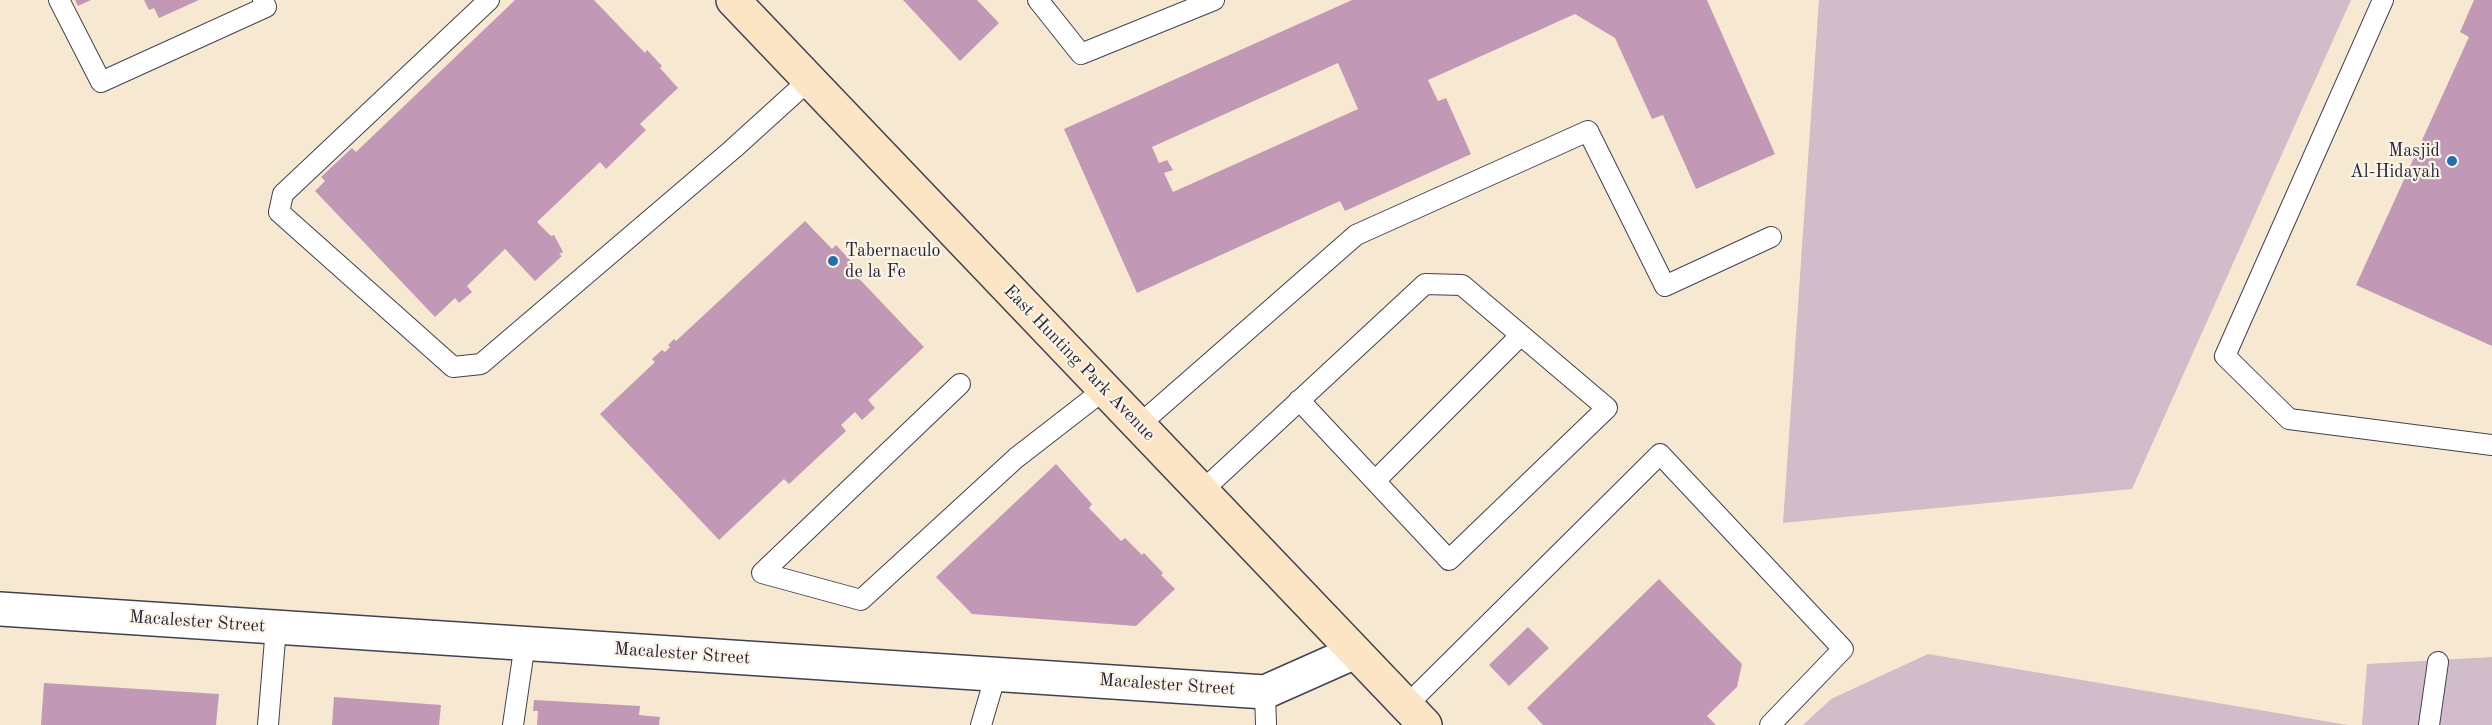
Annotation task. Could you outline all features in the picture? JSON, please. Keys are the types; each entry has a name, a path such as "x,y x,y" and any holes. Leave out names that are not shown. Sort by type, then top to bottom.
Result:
{"main road":[{"name":"East Hunting Park Avenue","path":"733,0 1416,715"}],"street":[{"name":"Macalester Street","path":"0,609 1265,692 1355,652"}],"lane":[{"path":"59,0 101,82 266,7 263,0"},
{"path":"489,0 283,194 279,212 453,367 481,364 733,149 809,80"},
{"path":"1038,0 1081,54 1214,0"},
{"path":"2382,0 2225,356 2289,419 2492,445"},
{"path":"1139,425 1356,235 1588,131 1665,286 1771,237"},
{"path":"1202,491 1299,400 1425,284 1462,285 1608,408 1449,560 1299,400"},
{"path":"1375,481 1521,335"},
{"path":"960,384 762,573 861,600 1016,458 1105,389"},
{"path":"1416,715 1660,454 1843,649 1770,725"},
{"path":"268,725 276,627"},
{"path":"513,725 525,643"},
{"path":"2429,725 2438,662"},
{"path":"981,725 996,674"},
{"path":"1265,692 1266,725"}],"shaded area":[{"path":"1819,0 2351,0 2132,489 1783,523"},
{"path":"1928,654 2348,725 1803,725 1831,699"},
{"path":"2492,657 2492,725 2362,725 2367,664"}],"building":[{"path":"75,0 91,0 78,6"},
{"path":"144,0 199,0 159,18 154,8 149,10"},
{"path":"515,0 594,0 645,53 647,50 678,88 640,124 646,130 606,169 600,162 537,222 551,236 554,235 563,252 559,254 562,256 535,281 505,249 467,286 472,292 459,303 455,298 435,317 315,191 325,181 321,177 352,148 356,152"},
{"path":"903,0 977,0 999,23 960,61"},
{"path":"1352,0 1707,0 1775,154 1696,189 1663,115 1652,119 1615,38 1575,14 1428,80 1438,101 1446,98 1471,154 1345,211 1340,201 1137,293 1064,129","holes":["1338,63 1358,109 1173,192 1164,173 1173,170 1167,160 1159,163 1152,147"]},
{"name":"Masjid Al-Hidayah","path":"2474,0 2492,0 2492,346 2356,285 2469,37 2460,32"},
{"path":"805,221 832,249 836,245 853,263 848,267 924,347 868,400 875,408 862,420 855,412 841,425 846,431 789,484 784,479 719,540 600,414 655,362 652,359 662,350 665,352 674,339 676,341"},
{"path":"1056,464 1092,504 1089,508 1121,541 1125,538 1142,555 1144,553 1175,589 1136,626 972,614 936,577"},
{"path":"1659,579 1742,664 1737,687 1707,716 1716,725 1543,725 1527,708"},
{"path":"1528,627 1549,648 1509,686 1489,665"},
{"path":"44,683 219,694 216,725 41,725"},
{"path":"334,697 441,705 439,725 332,725"},
{"path":"534,700 640,706 639,715 660,717 659,725 537,725 538,711 533,711"}],"place":[{"name":"Masjid Al-Hidayah","path":"2452,161"},
{"name":"Tabernaculo de la Fe","path":"833,261"}]}
